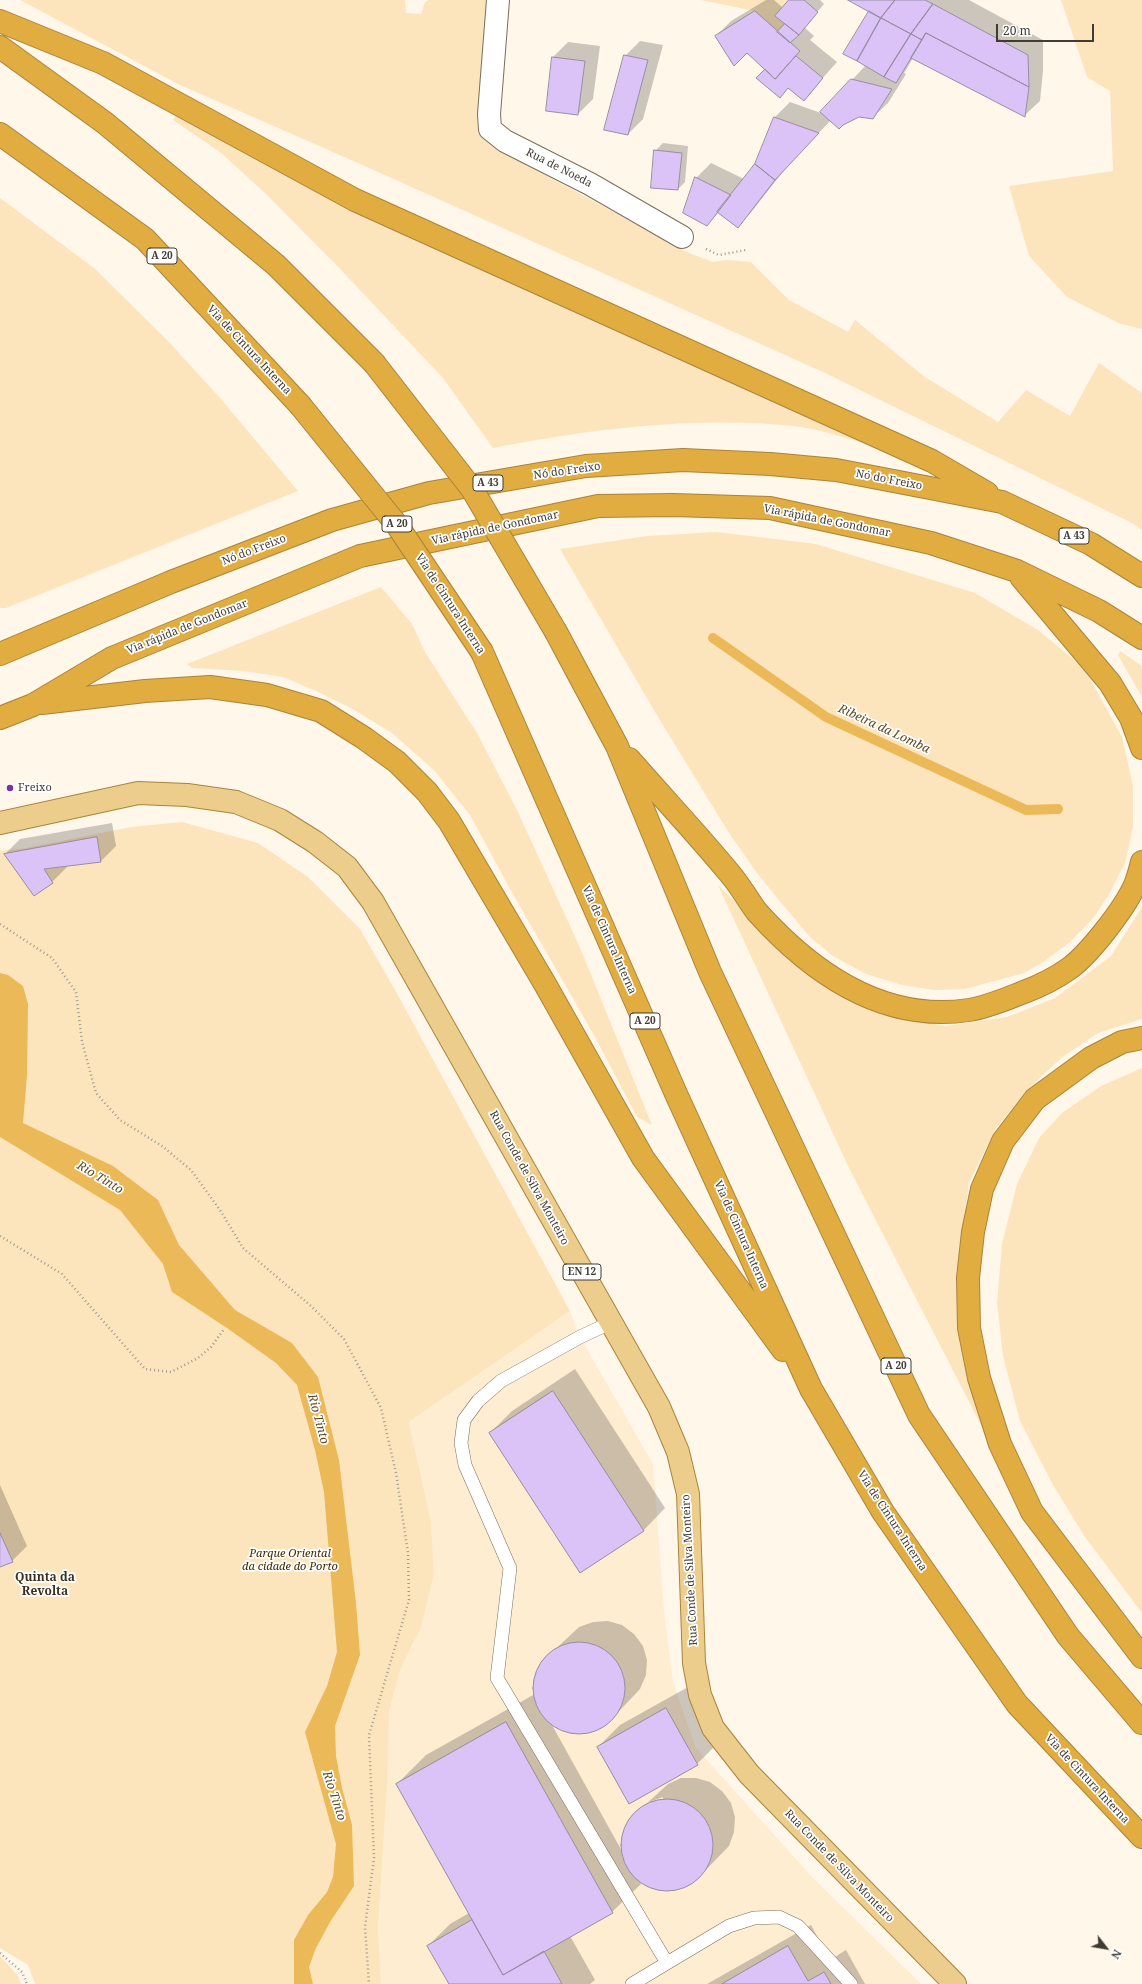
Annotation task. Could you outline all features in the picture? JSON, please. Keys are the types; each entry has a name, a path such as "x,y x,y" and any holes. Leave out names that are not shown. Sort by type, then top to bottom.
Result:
{"highway":[{"path":"0,21 103,63 355,200 932,461 1002,502"},
{"name":"A 20","path":"0,47 105,123 276,265 374,363 472,489 556,632 617,746 710,972 919,1415 1068,1636 1142,1723"},
{"name":"Via de Cintura Interna","path":"0,134 145,239 300,405 397,525 482,652 681,1103 811,1389 883,1512 1017,1704 1140,1835"},
{"name":"Nó do Freixo","path":"0,654 171,582 332,520 429,494 586,466 683,460 836,470 1002,502 1091,544 1142,576"},
{"name":"Via rápida de Gondomar","path":"0,718 33,704 112,658 360,556 598,506 673,505 770,508 931,543 1017,571"},
{"path":"1017,571 1099,611 1142,638"},
{"path":"1017,571 1110,683 1131,718 1142,748"},
{"path":"33,704 145,691 210,687 267,695 321,712 364,738 397,762 427,792 449,821 541,978 643,1158 811,1389"},
{"path":"617,746 732,876 757,911 814,966 842,984 873,1000 905,1008 935,1011 969,1010 1000,1001 1039,986 1070,968 1096,943 1113,919 1134,886 1142,862"},
{"path":"1142,1038 1122,1042 1090,1058 1035,1099 1003,1141 982,1189 973,1232 968,1278 969,1328 976,1363 1000,1444 1032,1512 1142,1657"}],"main road":[{"name":"Rua Conde de Silva Monteiro","path":"0,823 138,794 187,795 236,802 280,820 315,842 347,867 373,902 659,1407 678,1452 688,1494 694,1663 700,1695 713,1728 749,1774 955,1984"}],"street":[{"name":"Rua de Noeda","path":"498,0 490,128 505,141 590,184 682,237"}],"lane":[{"path":"610,1322 500,1380 478,1401 464,1420 461,1443 465,1465 510,1568 497,1678 667,1963"},
{"path":"632,1984 729,1926 754,1918 779,1917 798,1926 851,1984"}],"path":[{"path":"682,237 719,255 746,250"},
{"path":"0,924 52,958 76,992 82,1042 96,1093 120,1120 162,1146 191,1170 220,1210 243,1248 311,1306 344,1339 381,1408 396,1473 408,1553 409,1600 369,1735 374,1858 365,1926 369,1984"},
{"path":"0,1236 62,1274 145,1369 171,1372 198,1358 211,1347 224,1329"},
{"path":"0,1953 22,1972 27,1984"}],"shaded area":[{"path":"570,1311 580,1337 653,1464 664,1610 673,1682 696,1748 813,1878 921,1984 381,1984 378,1927 387,1788 383,1753 389,1712 400,1671 414,1643 434,1574 431,1522 409,1422"}],"green space":[{"path":"20,0 405,0 406,13 421,14 425,2 429,0 491,0 489,141 527,165 689,253 713,262 726,260 751,262 789,300 848,332 855,320 925,377 998,422 1026,390 1070,416 1099,363 1142,393 1142,530 1134,524 825,373 367,167 178,84"},
{"path":"701,0 789,0 775,16 785,24 777,32 755,11"},
{"path":"1061,0 1142,0 1142,329 1121,324 1067,297 1029,256 1009,186 1113,171 1110,91 1087,77"},
{"path":"177,113 871,445 803,427 757,423 719,423 643,426 605,430 493,448 443,378 341,270 266,194 220,152 173,120"},
{"path":"0,198 94,268 168,341 221,399 298,491 6,608 0,608"},
{"path":"717,532 816,544 975,593 1038,630 1084,668 1122,737 1133,786 1133,827 1125,863 1108,896 1094,917 1070,942 1046,960 1024,973 965,989 934,990 902,985 866,974 833,956 810,937 757,873 729,833 658,717 560,549 647,536"},
{"path":"381,587 412,624 425,652 477,733 518,812 581,950 652,1125 637,1117 594,1035 510,889 470,815 434,770 392,733 351,708 316,691 283,677 244,671 192,668 187,664"},
{"path":"1120,651 1142,666 1142,697 1118,655"},
{"name":"Parque Oriental da cidade do Porto","path":"182,822 258,843 308,877 360,929 394,988 570,1311 409,1422 431,1522 434,1574 421,1627 400,1671 389,1712 387,1788 378,1927 381,1984 35,1984 28,1965 0,1948 0,1567 13,1562 0,1533 0,851 26,848 131,827"},
{"path":"718,885 770,937 827,988 882,1015 946,1026 1007,1017 1055,998 1111,956 1142,907 1142,1019 1098,1033 1061,1058 1026,1091 995,1130 969,1183 959,1257 960,1323 981,1425 849,1168"},
{"path":"1142,1068 1142,1613 1085,1537 1053,1485 1020,1421 1003,1356 997,1303 1002,1244 1017,1184 1039,1138 1062,1113 1101,1086"},
{"path":"0,1956 18,1976 21,1984 0,1984"}],"water":[{"name":"Rio Tinto","path":"0,973 8,975 23,986 28,1004 27,1075 23,1123 113,1166 158,1200 179,1245 235,1310 292,1343 318,1377 339,1460 356,1603 360,1655 335,1726 336,1756 342,1788 352,1825 354,1886 330,1922 316,1948 309,1967 313,1984 294,1984 294,1940 308,1915 327,1892 333,1877 336,1844 305,1732 327,1686 337,1652 324,1492 315,1450 297,1385 276,1363 227,1328 172,1292 163,1264 120,1210 0,1137"}],"building":[{"path":"789,0 804,0 818,12 799,35 775,16"},
{"path":"848,0 895,0 881,18"},
{"path":"895,0 925,0 933,4 911,34 881,18"},
{"path":"933,4 1028,55 1029,87 926,33 922,40 911,34"},
{"path":"755,11 800,51 775,79 747,53 734,66 715,36"},
{"path":"869,11 881,18 857,61 843,54"},
{"path":"881,18 911,34 884,77 857,61"},
{"path":"785,24 799,35 790,43 777,32"},
{"path":"926,33 1029,87 1025,117 911,58"},
{"path":"911,34 922,40 896,83 884,77"},
{"path":"624,55 648,60 628,135 604,130"},
{"path":"796,56 823,78 804,101 788,88 780,98 756,78 765,69 775,79"},
{"path":"552,57 585,61 578,115 546,111"},
{"path":"851,79 892,89 873,119 859,117 843,125 839,129 820,112"},
{"path":"774,117 819,133 775,180 755,164"},
{"path":"654,150 682,153 678,190 651,188"},
{"path":"755,164 775,180 738,228 717,212"},
{"path":"695,177 731,195 707,226 683,213"},
{"path":"97,837 101,862 44,869 53,883 34,896 4,854"},
{"path":"553,1391 644,1531 580,1573 489,1433"},
{"path":"0,1533 13,1562 0,1567"},
{"path":"579,1642 597,1646 611,1656 621,1670 625,1688 621,1706 611,1720 597,1730 579,1734 561,1730 547,1720 537,1706 533,1688 537,1670 547,1656 561,1646"},
{"path":"666,1708 698,1765 629,1804 597,1747"},
{"path":"506,1722 613,1913 503,1975 396,1784"},
{"path":"667,1799 685,1803 699,1813 709,1827 713,1845 709,1863 699,1877 685,1887 667,1891 649,1887 635,1877 625,1863 621,1845 625,1827 635,1813 649,1803"},
{"path":"472,1920 503,1975 544,1951 562,1984 449,1984 427,1946"},
{"path":"788,1946 808,1981 824,1972 831,1984 722,1984"}],"waterway":[{"name":"Ribeira da Lomba","path":"713,638 826,717 1026,810 1058,809"}],"place":[{"name":"Freixo","path":"10,788"}],"district":[{"name":"Quinta da Revolta","path":"45,1585"}]}
